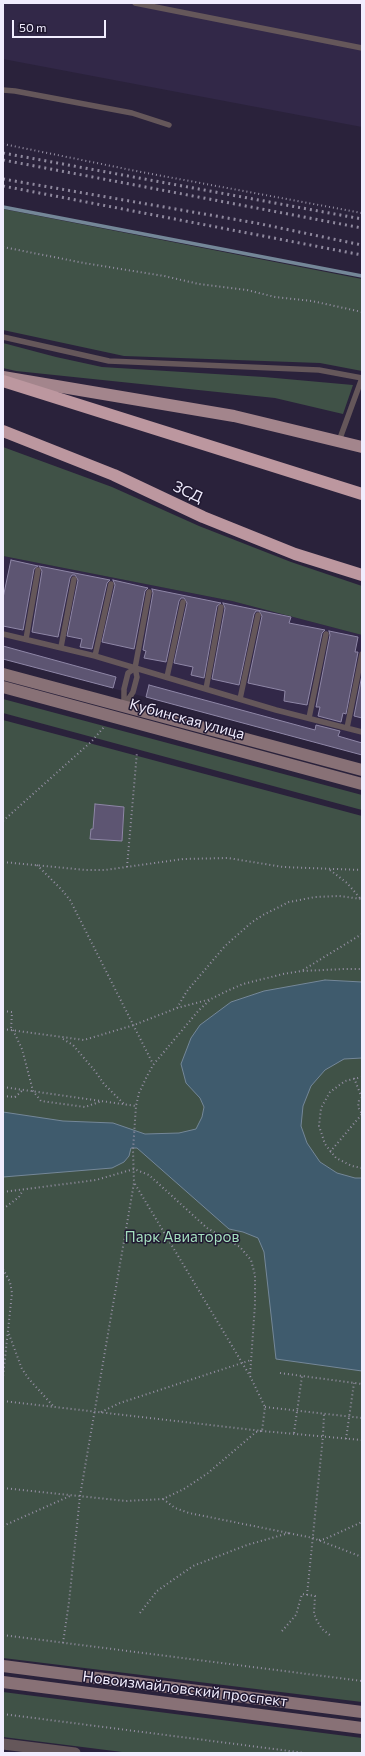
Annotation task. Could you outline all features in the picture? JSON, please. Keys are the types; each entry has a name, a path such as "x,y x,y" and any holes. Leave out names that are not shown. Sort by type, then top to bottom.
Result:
{"highway":[{"path":"3,381 362,494"},
{"name":"ЗСД","path":"3,431 114,475 203,517 295,554 362,575"}],"main road":[{"path":"3,377 234,416 362,447"},
{"name":"Кубинская улица","path":"3,674 122,712 362,784"},
{"name":"Кубинская улица","path":"3,687 122,712 362,770"},
{"name":"Новоизмайловский проспект","path":"3,1666 362,1712"},
{"name":"Новоизмайловский проспект","path":"3,1682 362,1728"}],"street":[{"path":"3,1744 75,1753"}],"lane":[{"path":"134,3 362,48"},
{"path":"3,90 132,113 168,125"},
{"path":"3,337 109,361 319,370 362,378 339,441"},
{"path":"26,639 38,570"},
{"path":"61,647 74,579"},
{"path":"95,656 111,584"},
{"path":"122,712 133,692 137,676 135,668 149,592"},
{"path":"167,677 183,602"},
{"path":"206,689 221,607"},
{"path":"240,699 258,615"},
{"path":"3,634 95,656 240,699 362,732"},
{"path":"309,718 326,634"},
{"path":"347,728 362,654"},
{"path":"122,712 124,688 128,673 135,668"}],"path":[{"path":"3,144 141,172 362,213"},
{"path":"3,247 84,263 164,276 199,284 247,290 275,297 312,301 362,312"},
{"path":"3,821 92,741"},
{"path":"127,868 137,752"},
{"path":"3,862 86,870 105,870 200,858 228,858 283,867 362,870"},
{"path":"36,865 62,890 70,900 153,1064"},
{"path":"329,869 347,883 361,899"},
{"path":"177,1008 187,991 225,946 252,922 263,915 289,902 315,896 338,896 361,899"},
{"path":"302,971 362,934"},
{"path":"3,1029 84,1040 134,1025 177,1008 211,999 243,984 302,971 344,968 362,970"},
{"path":"63,1643 69,1602 80,1496 134,1183 133,1150 136,1106 139,1093 153,1064 211,999"},
{"path":"3,1011 12,1012 12,1030 23,1053 33,1091 41,1101 85,1107 102,1101"},
{"path":"62,1038 73,1045 104,1084 124,1104"},
{"path":"362,1077 345,1081 334,1089 325,1100 321,1108 319,1126 325,1144 330,1152 344,1163 362,1168"},
{"path":"330,1152 362,1114 358,1107 359,1100 362,1098 354,1078"},
{"path":"3,1087 136,1106"},
{"path":"3,1096 15,1097 23,1090"},
{"path":"3,1192 96,1180 134,1169 149,1175 207,1228 240,1247 251,1260 256,1275 250,1376"},
{"path":"134,1183 250,1376 265,1407 262,1431"},
{"path":"3,1208 19,1197 23,1190"},
{"path":"3,1269 10,1282 12,1293 3,1377"},
{"path":"9,1332 16,1356 22,1369 32,1384 54,1407"},
{"path":"100,1412 120,1403 251,1360"},
{"path":"280,1373 362,1384"},
{"path":"294,1433 302,1376"},
{"path":"346,1439 354,1383"},
{"path":"3,1401 262,1431 362,1440"},
{"path":"265,1407 362,1418"},
{"path":"307,1595 324,1436 324,1414"},
{"path":"3,1488 126,1501 163,1499 184,1489 208,1473 256,1432 262,1431"},
{"path":"3,1526 72,1495"},
{"path":"163,1499 175,1508 189,1513 313,1538 362,1557"},
{"path":"318,1540 326,1539 362,1522"},
{"path":"140,1613 157,1591 194,1566 247,1545 290,1533"},
{"path":"282,1632 296,1615 302,1594 315,1596 314,1613 316,1619 322,1629 331,1636"},
{"path":"3,1636 362,1681"},
{"path":"3,1714 305,1753"}],"shaded area":[{"path":"3,3 362,3 362,127 3,59"},
{"path":"3,556 232,601 362,635 362,755 3,659"}],"green space":[{"path":"3,209 362,279 362,371 320,363 124,356 3,330"},
{"path":"3,343 102,367 264,377 353,385 343,414 275,398 16,371 3,368"},
{"path":"3,447 112,487 199,526 291,562 362,586 362,635 232,601 3,556"},
{"path":"3,699 362,795 362,810 3,713"},
{"name":"Парк Авиаторов","path":"3,720 362,816 362,1702 3,1658"},
{"path":"3,1692 362,1738 362,1753 130,1753 3,1737"}],"water":[{"path":"325,980 362,982 362,1058 344,1059 325,1070 311,1086 303,1106 301,1126 307,1143 320,1162 337,1173 355,1178 362,1178 362,1371 276,1359 264,1252 258,1238 243,1232 229,1229 137,1148 131,1148 129,1156 124,1162 112,1168 3,1177 3,1112 63,1121 113,1123 145,1134 179,1133 196,1129 202,1117 204,1107 200,1098 186,1083 181,1064 191,1038 200,1025 231,1002 264,991"}],"building":[{"path":"11,560 38,566 34,569 23,630 3,626 3,598"},
{"path":"39,566 110,580 107,583 92,649 80,647 82,639 67,636 78,580 75,575 72,575 70,578 58,637 32,632 42,571"},
{"path":"113,580 148,588 145,591 134,649 102,642 115,585"},
{"path":"152,589 221,603 217,606 204,678 191,675 193,667 174,663 187,603 184,598 181,598 179,601 166,662 144,658 146,651 143,650 153,593"},
{"path":"223,603 291,617 289,623 325,630 322,633 307,705 284,701 285,691 248,683 262,616 259,611 256,611 254,614 239,685 212,679 225,608"},
{"path":"329,631 358,637 355,652 358,652 346,714 343,713 341,722 318,716 320,707 316,707 330,635"},
{"path":"3,646 116,677 113,688 3,659"},
{"path":"362,675 362,718 354,716"},
{"path":"149,685 315,730 316,725 340,731 338,736 362,743 362,755 146,697"},
{"path":"95,804 124,807 122,841 90,839 91,829 93,829"}],"waterway":[{"path":"3,207 362,276"}],"railway":[{"path":"3,153 362,219"},
{"path":"3,160 362,228"},
{"path":"3,179 256,223 362,245"},
{"path":"3,186 362,255"}]}
